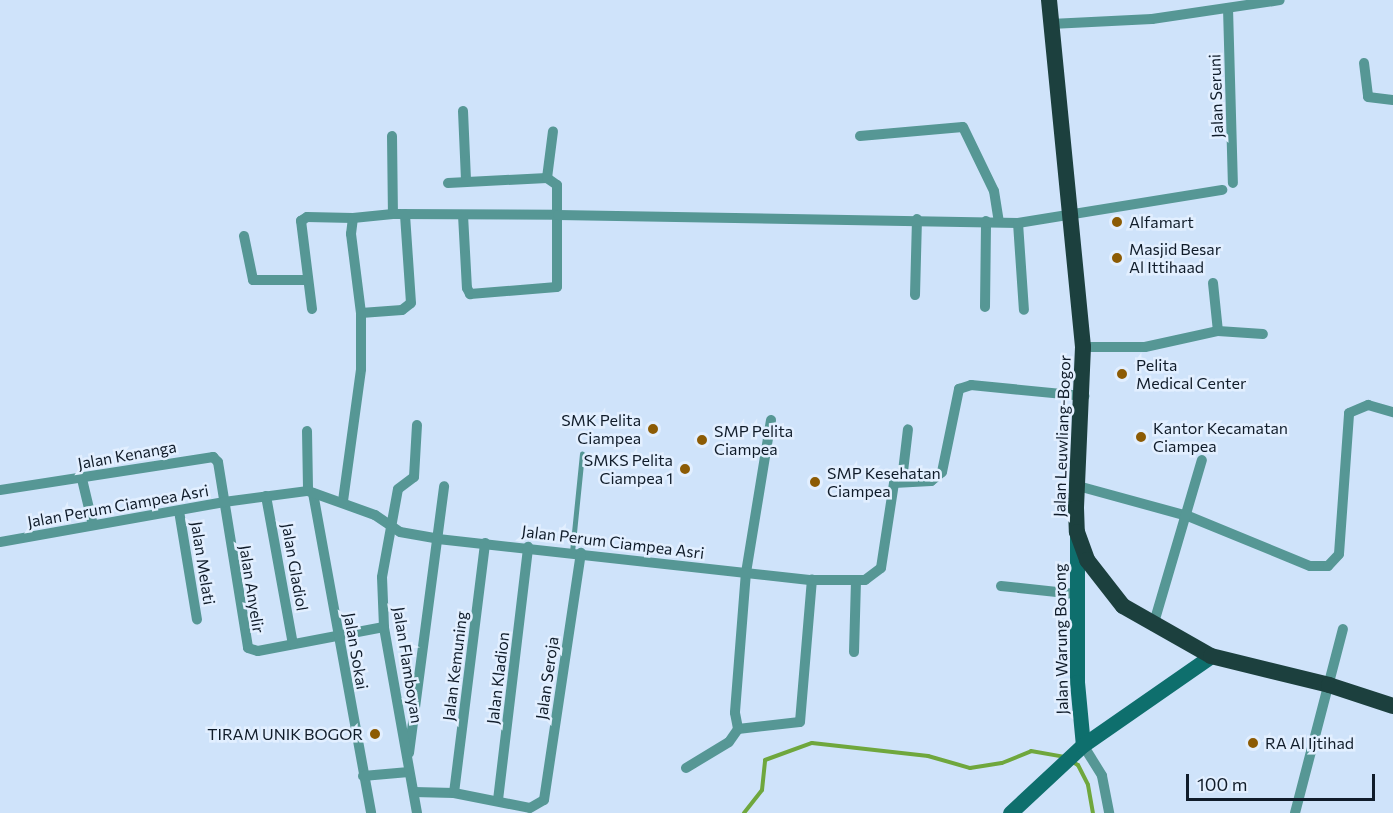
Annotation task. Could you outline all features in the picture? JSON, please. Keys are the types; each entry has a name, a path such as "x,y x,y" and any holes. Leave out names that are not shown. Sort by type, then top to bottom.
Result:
{"highway":[{"name":"Jalan Leuwliang-Bogor","path":"1049,0 1083,347 1084,396 1077,532 1087,560 1101,582 1124,606 1153,626 1211,656 1329,685 1393,706"}],"main road":[{"name":"Jalan Warung Borong","path":"1077,532 1076,594 1083,745"},
{"path":"1010,813 1059,764 1083,745 1211,656"}],"street":[{"path":"1051,24 1152,19 1280,0"},
{"name":"Jalan Seruni","path":"1228,8 1233,183"},
{"path":"1364,63 1368,97 1393,100"},
{"path":"463,111 466,181"},
{"path":"860,136 963,127 994,191 999,221"},
{"path":"548,177 553,131"},
{"path":"392,136 393,214"},
{"path":"448,183 548,177 557,185 557,287 470,294 467,288 463,215"},
{"path":"312,309 306,280 301,221 307,217 354,218 393,214 558,215 917,219 1018,223 1222,190"},
{"path":"362,313 402,310 411,303 405,214"},
{"path":"343,501 361,388 362,313 351,234 354,218"},
{"path":"915,295 917,219"},
{"path":"985,306 986,221"},
{"path":"1018,223 1024,310"},
{"path":"244,236 253,280 306,280"},
{"path":"1213,283 1218,331"},
{"path":"1083,347 1139,348 1218,331 1263,334"},
{"path":"908,429 903,480 932,481 939,476 956,394 963,386 1084,396"},
{"path":"1078,486 1188,516 1310,566 1328,566 1339,554 1349,413 1368,405 1393,412"},
{"path":"686,768 729,742 738,729 735,713 746,573 771,420"},
{"name":"Jalan Flamboyan","path":"417,425 414,479 399,486 382,570 384,627 417,813"},
{"name":"Jalan Sokai","path":"307,431 310,492 371,813"},
{"name":"Jalan Kenanga","path":"0,490 82,479 207,456 218,462 224,502"},
{"path":"1153,626 1188,516 1202,460"},
{"path":"82,479 93,525"},
{"name":"Jalan Perum Ciampea Asri","path":"0,542 224,502 310,492 343,501 390,526 438,539 576,552 812,580 856,581 872,578 881,568 891,487 903,480"},
{"path":"407,759 416,720 444,486"},
{"name":"Jalan Gladiol","path":"266,496 293,644"},
{"name":"Jalan Anyelir","path":"224,502 248,648 258,651 384,627"},
{"name":"Jalan Melati","path":"179,511 197,620"},
{"name":"Jalan Kemuning","path":"454,793 485,543"},
{"name":"Jalan Kladion","path":"498,800 528,547"},
{"name":"Jalan Seroja","path":"498,800 538,806 544,800 576,552"},
{"path":"738,729 800,722 812,580"},
{"path":"854,652 856,581"},
{"path":"1001,586 1076,594"},
{"path":"1295,813 1343,629"},
{"path":"1083,745 1102,776 1109,813"},
{"path":"363,776 410,772"},
{"path":"414,792 454,793 498,800"}],"lane":[{"path":"576,552 582,454"}],"waterway":[{"path":"744,813 762,790 765,760 812,743 928,756 970,768 1002,763 1031,751 1064,757"},
{"path":"1071,761 1078,765 1088,785 1093,813"}],"place":[{"name":"Alfamart","path":"1117,222"},
{"name":"Masjid Besar Al Ittihaad","path":"1117,258"},
{"name":"Pelita Medical Center","path":"1122,374"},
{"name":"SMK Pelita Ciampea","path":"653,429"},
{"name":"Kantor Kecamatan Ciampea","path":"1141,437"},
{"name":"SMP Pelita Ciampea","path":"702,440"},
{"name":"SMKS Pelita Ciampea 1","path":"685,469"},
{"name":"SMP Kesehatan Ciampea","path":"815,482"},
{"name":"TIRAM UNIK BOGOR","path":"375,734"},
{"name":"RA Al Ijtihad","path":"1253,743"}]}
